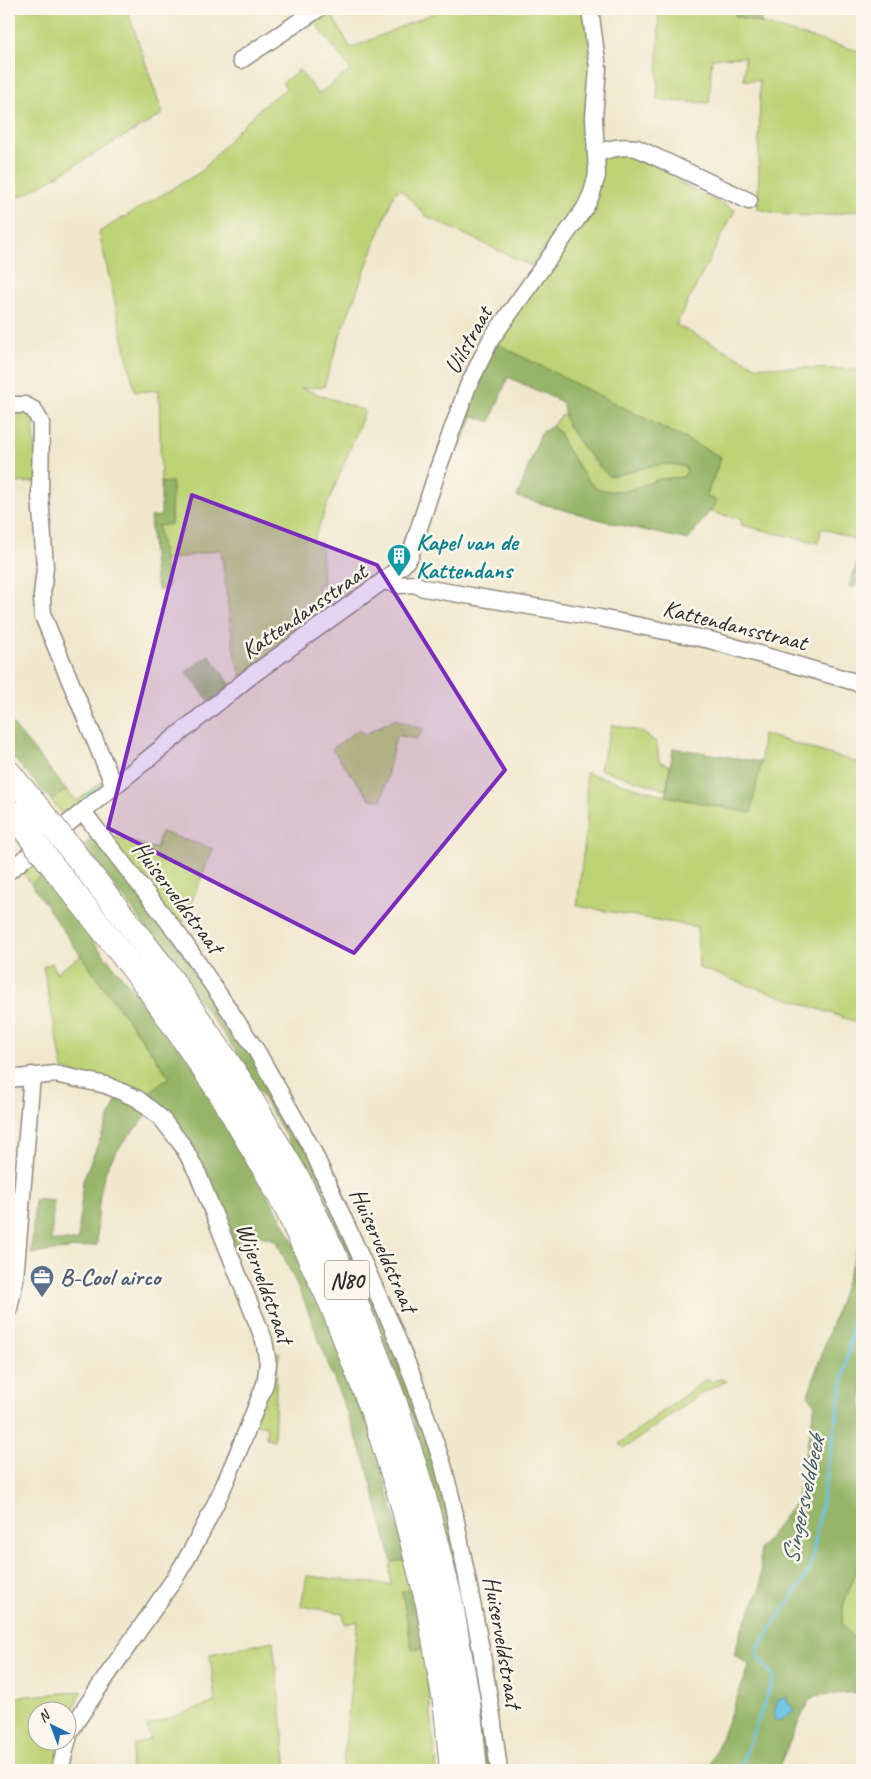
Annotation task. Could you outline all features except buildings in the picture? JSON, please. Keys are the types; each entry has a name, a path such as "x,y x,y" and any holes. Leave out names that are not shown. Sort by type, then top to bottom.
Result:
{"highway":[{"name":"N80","path":"9,773 164,969 239,1079 298,1179 350,1287 395,1403 426,1502 450,1598 468,1702 475,1770"},
{"name":"N80","path":"16,819 147,986 222,1094 282,1199 331,1303 375,1417 402,1502 428,1604 446,1708 452,1770"}],"street":[{"path":"241,60 318,9"},
{"name":"Uilstraat","path":"383,581 404,564 410,556 439,466 468,386 491,339 585,208 592,193 597,175 594,117 598,68 590,9"},
{"path":"596,154 621,146 637,148 749,200"},
{"path":"9,405 25,405 34,410 41,423 40,495 45,568 42,596 44,616 114,786"},
{"path":"404,564 412,574 414,584"},
{"name":"Kattendansstraat","path":"9,871 252,675 383,581 400,585 414,584 424,588 600,618 710,640 815,669 849,682 862,684"},
{"name":"Huiserveldstraat","path":"83,812 181,938 256,1050 312,1149 388,1317 413,1378 443,1465 452,1501 481,1648 499,1770"},
{"name":"Wijerveldstraat","path":"9,1079 55,1074 106,1085 138,1099 161,1118 183,1146 198,1174 264,1340 268,1364 266,1384 217,1504 178,1573 92,1695 78,1718"},
{"path":"9,1309 15,1279 32,1075"},
{"name":"Wijerveldstraat","path":"60,1770 64,1752"}],"highlighted area":[{"path":"192,495 377,565 505,770 354,953 108,828"}],"green space":[{"path":"9,9 127,9 163,114 24,195 9,200"},
{"path":"322,9 328,9 351,48 443,9 584,9 591,65 590,158 587,181 580,202 531,266 426,216 400,189 394,194 341,333 324,387 301,388 365,411 313,541 321,543 323,584 317,585 326,614 242,677 234,653 221,549 164,561 158,526 171,524 172,482 161,483 159,390 135,392 99,232 202,171 236,132 266,103 287,88 282,83 299,70 318,94 351,70 310,16"},
{"path":"659,9 735,9 735,16 862,52 862,209 810,216 758,209 760,81 744,80 745,57 712,58 709,103 657,100"},
{"path":"735,9 761,9 761,23 735,16"},
{"path":"624,150 683,175 678,182 735,210 676,325 756,366 862,370 862,521 857,540 822,528 818,543 741,525 742,519 709,512 717,501 706,497 721,457 495,343 587,214 602,157"},
{"path":"495,343 721,457 706,497 717,501 688,540 612,523 517,497 541,433 552,426 559,432 565,446 595,488 609,491 626,491 660,479 683,477 687,471 685,467 666,464 609,476 583,447 567,424 562,402 508,377 490,422 474,416 459,448 451,444"},
{"path":"9,409 33,412 37,482 9,483"},
{"path":"564,413 571,430 582,447 609,476 647,466 667,464 685,467 687,471 684,477 660,479 626,491 609,491 595,488 565,446 559,432 552,426"},
{"path":"172,482 171,524 158,526 169,587 159,591 155,578 150,517 161,516 161,483"},
{"path":"862,547 862,568 855,588 849,587"},
{"path":"209,655 231,685 210,702 186,672"},
{"path":"394,719 425,730 416,739 396,735 382,800 370,799 332,749 359,729 364,735"},
{"path":"9,720 67,790 51,800 9,753"},
{"path":"612,724 642,732 657,743 659,761 670,766 666,790 600,769"},
{"path":"763,734 862,764 862,1024 699,968 697,927 577,906 587,823 586,773 666,796 750,813 761,762"},
{"path":"673,748 761,762 751,813 666,796"},
{"path":"106,778 109,784 67,820 51,800 67,790 77,801"},
{"path":"161,832 213,849 180,930 109,835 156,849"},
{"path":"94,837 176,938 254,1050 310,1153 389,1328 449,1505 494,1770 485,1770 435,1496 413,1418 378,1326 329,1220 287,1138 236,1051 84,845"},
{"path":"33,859 43,874 31,884 21,869"},
{"path":"43,874 84,930 191,1062 285,1225 328,1319 369,1427 407,1559 392,1562 366,1463 305,1303 276,1240 252,1234 250,1247 231,1244 145,1095 170,1077 81,956 31,884"},
{"path":"81,956 170,1078 145,1095 63,1069 43,967 52,963 56,973"},
{"path":"117,1099 148,1115 129,1135 113,1157 104,1177 99,1200 97,1245 31,1254 35,1199 54,1201 51,1241 78,1241 83,1180"},
{"path":"862,1234 862,1555 843,1606 842,1624 853,1638 862,1638 862,1692 818,1695 809,1700 777,1770 708,1770 750,1665 734,1655 741,1631 761,1588 760,1549 796,1501 815,1404 808,1395"},
{"path":"280,1352 277,1365 274,1440 266,1438 267,1426 255,1424 274,1355"},
{"path":"706,1379 711,1382 719,1379 727,1381 702,1393 625,1448 619,1444"},
{"path":"862,1555 862,1638 853,1638 842,1625 843,1606"},
{"path":"407,1559 415,1590 402,1592 412,1649 424,1648 437,1770 342,1770 358,1621 345,1624 343,1613 301,1606 307,1576 391,1585 390,1568 392,1562"},
{"path":"415,1590 424,1648 412,1650 402,1592"},
{"path":"273,1641 287,1770 130,1770 134,1745 150,1739 147,1726 215,1702 210,1654"},
{"path":"82,1691 77,1702 28,1702 28,1752 58,1752 54,1770 9,1770 9,1698"}],"water":[{"path":"786,1696 787,1701 794,1710 782,1720 775,1721 774,1713 778,1701"}],"waterway":[{"path":"292,636 345,596"},
{"path":"116,774 141,754"},
{"path":"85,799 106,782"},
{"name":"Singersveldbeek","path":"739,1770 774,1678 758,1656 757,1650 810,1570 862,1272"}],"place":[{"name":"Kapel van de Kattendans","path":"399,577"},
{"name":"B-Cool airco","path":"42,1298"}]}
